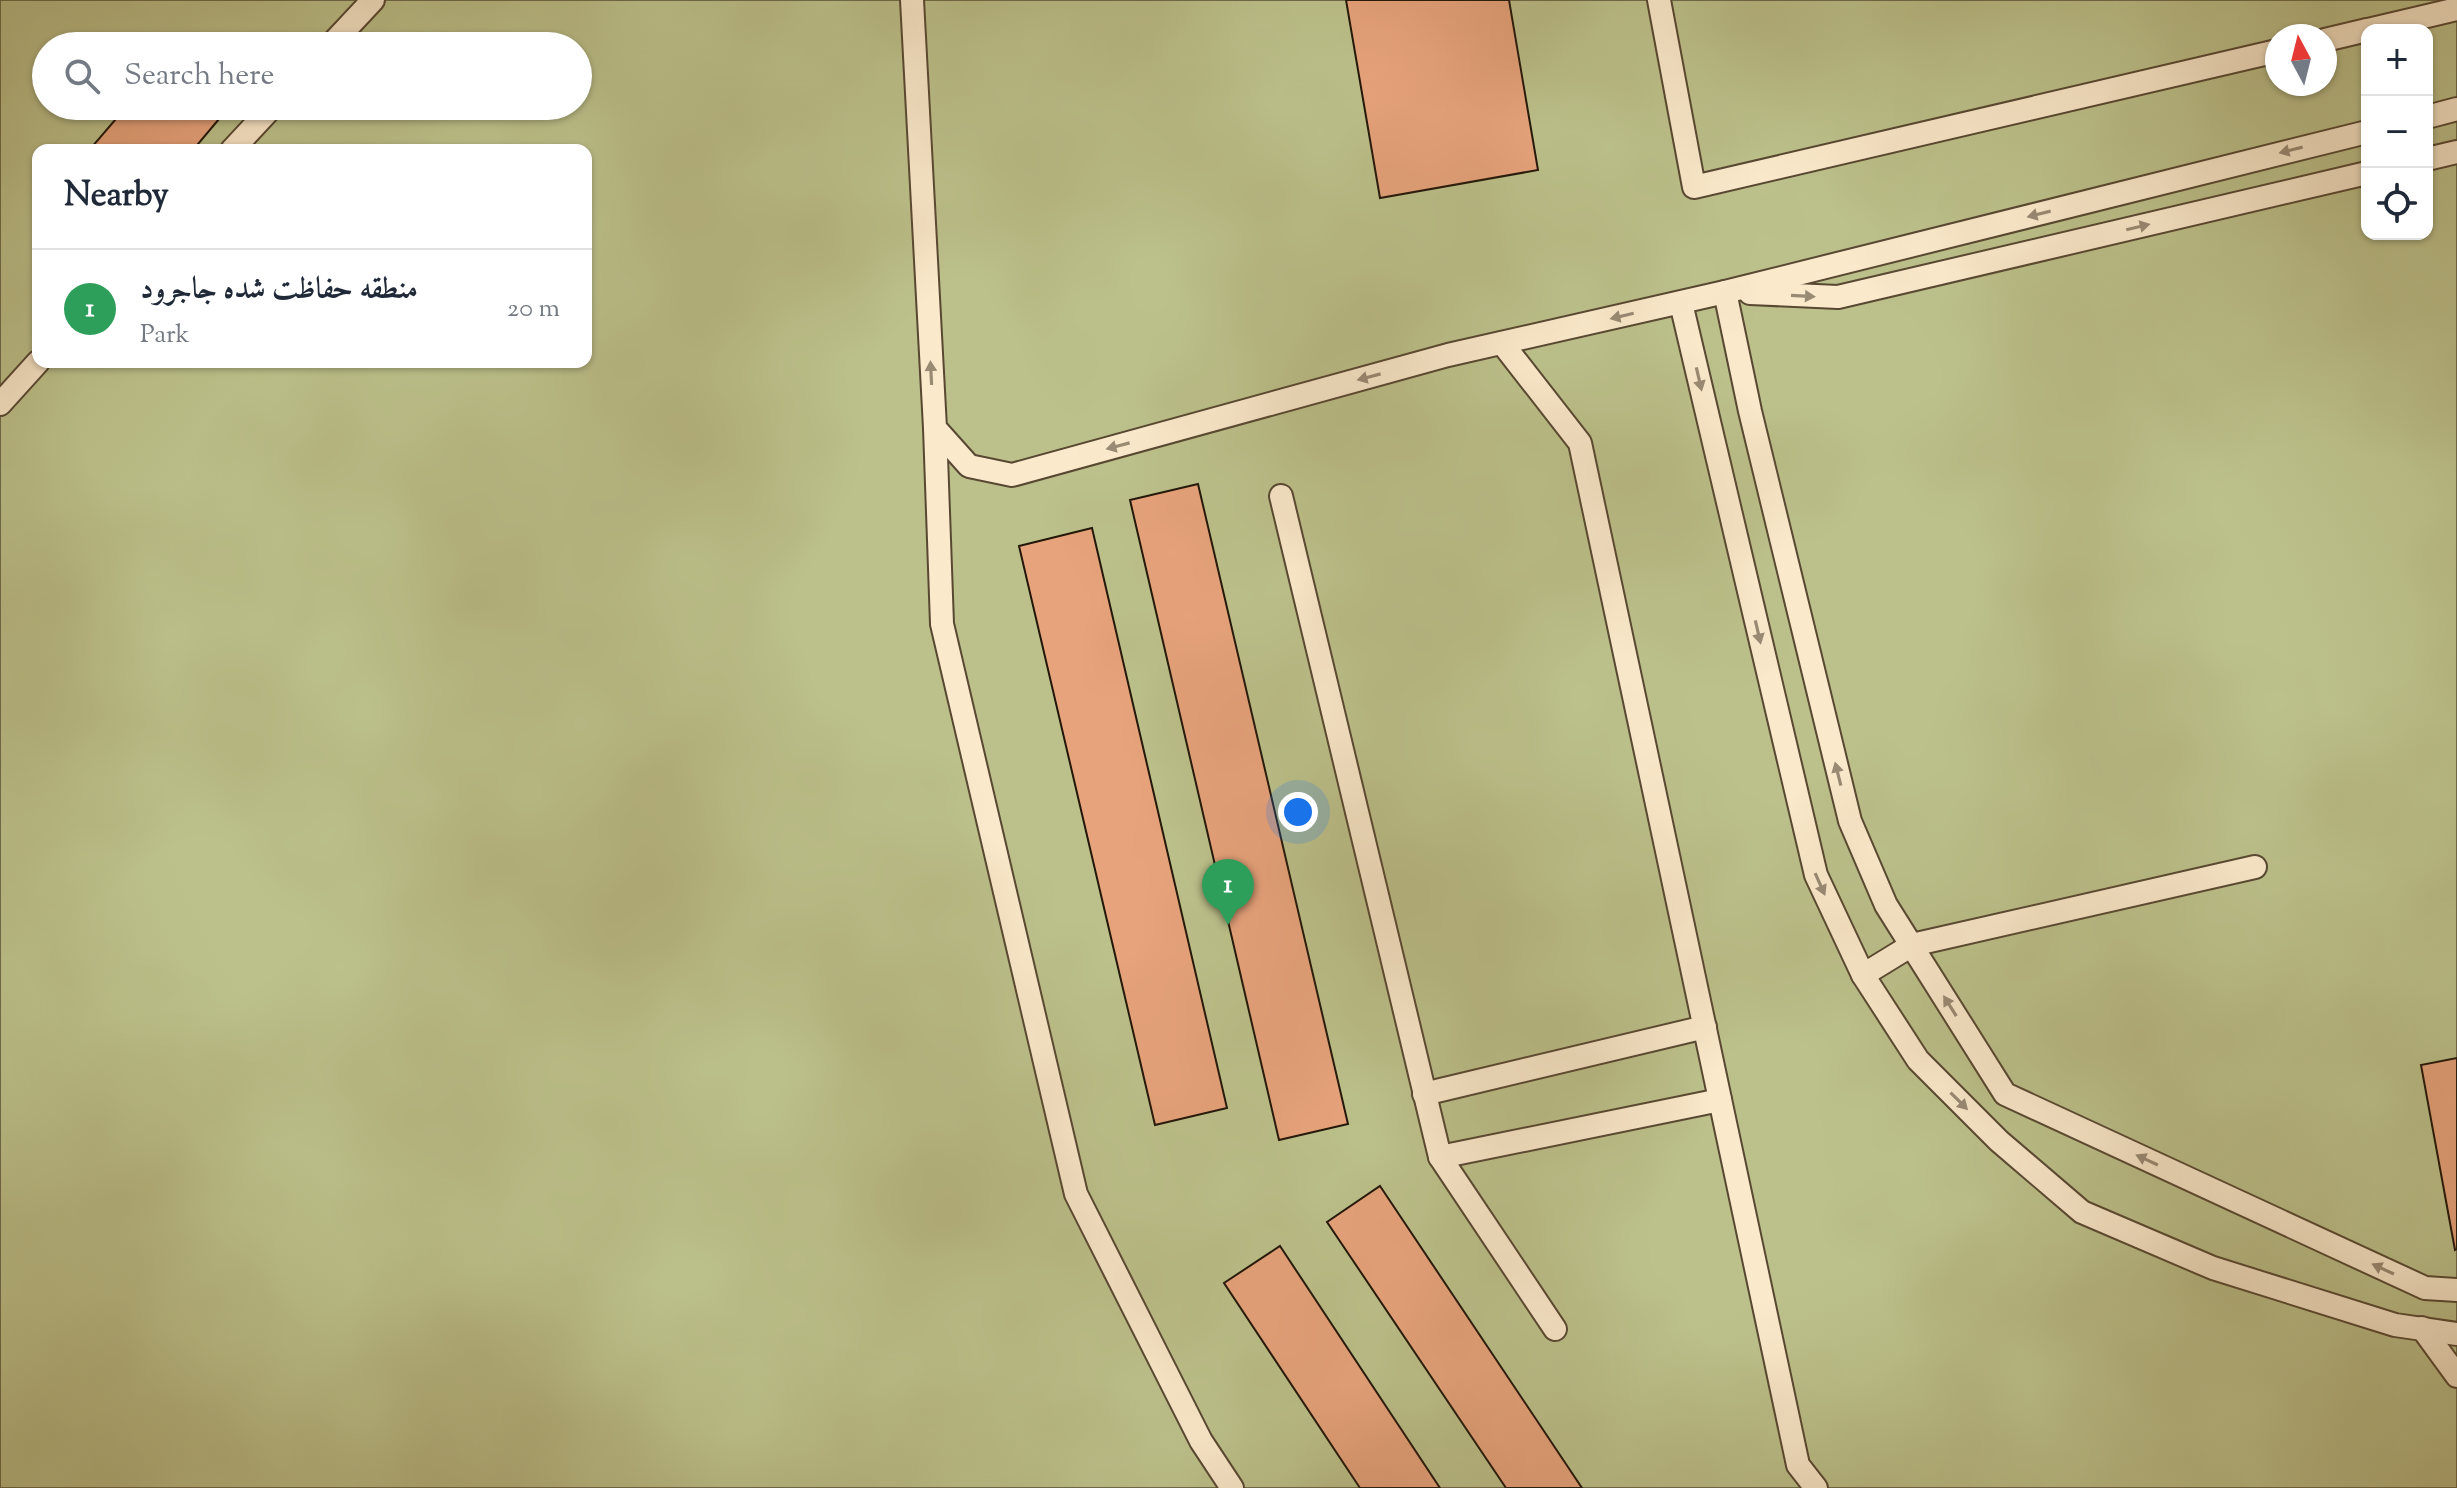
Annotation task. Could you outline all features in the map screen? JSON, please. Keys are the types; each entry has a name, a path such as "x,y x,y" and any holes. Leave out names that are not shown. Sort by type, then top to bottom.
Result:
{"lane":[{"path":"343,32 373,0"},
{"path":"912,0 935,428 942,624 1076,1194 1201,1441 1232,1488"},
{"path":"1659,0 1694,187 2265,54"},
{"path":"2393,24 2457,9"},
{"path":"2337,37 2361,32"},
{"path":"2433,115 2457,109"},
{"path":"238,144 260,120"},
{"path":"935,428 969,466 1012,475 1502,343 1681,303 2361,133"},
{"path":"2433,158 2457,152"},
{"path":"1725,292 1838,297 2361,174"},
{"path":"1725,292 1750,411 1850,821 1886,905 2005,1094 2425,1288 2457,1290"},
{"path":"1681,303 1816,875 1863,975 1918,1060 1999,1141 2082,1212 2213,1268 2395,1325 2457,1334"},
{"path":"1502,343 1580,443 1798,1465 1816,1488"},
{"path":"0,404 33,368"},
{"path":"1281,496 1440,1157 1555,1329"},
{"path":"1863,975 1912,945 2255,867"},
{"path":"1424,1094 1705,1027"},
{"path":"1440,1157 1720,1100"},
{"path":"2422,1328 2457,1376"}],"green space":[{"path":"0,0 2457,0 2457,1488 0,1488"}],"building":[{"path":"1346,0 1509,0 1538,170 1380,198"},
{"path":"115,120 218,120 198,144 94,144"},
{"path":"1198,484 1348,1124 1279,1140 1130,500"},
{"path":"1092,528 1227,1108 1155,1125 1019,546"},
{"path":"2457,1058 2457,1249 2455,1250 2421,1065"},
{"path":"1380,1186 1582,1488 1506,1488 1327,1222"},
{"path":"1280,1246 1440,1488 1360,1488 1224,1283"}],"place":[{"name":"منطقه حفاظت شده جاجرود","path":"1228,925"}]}
